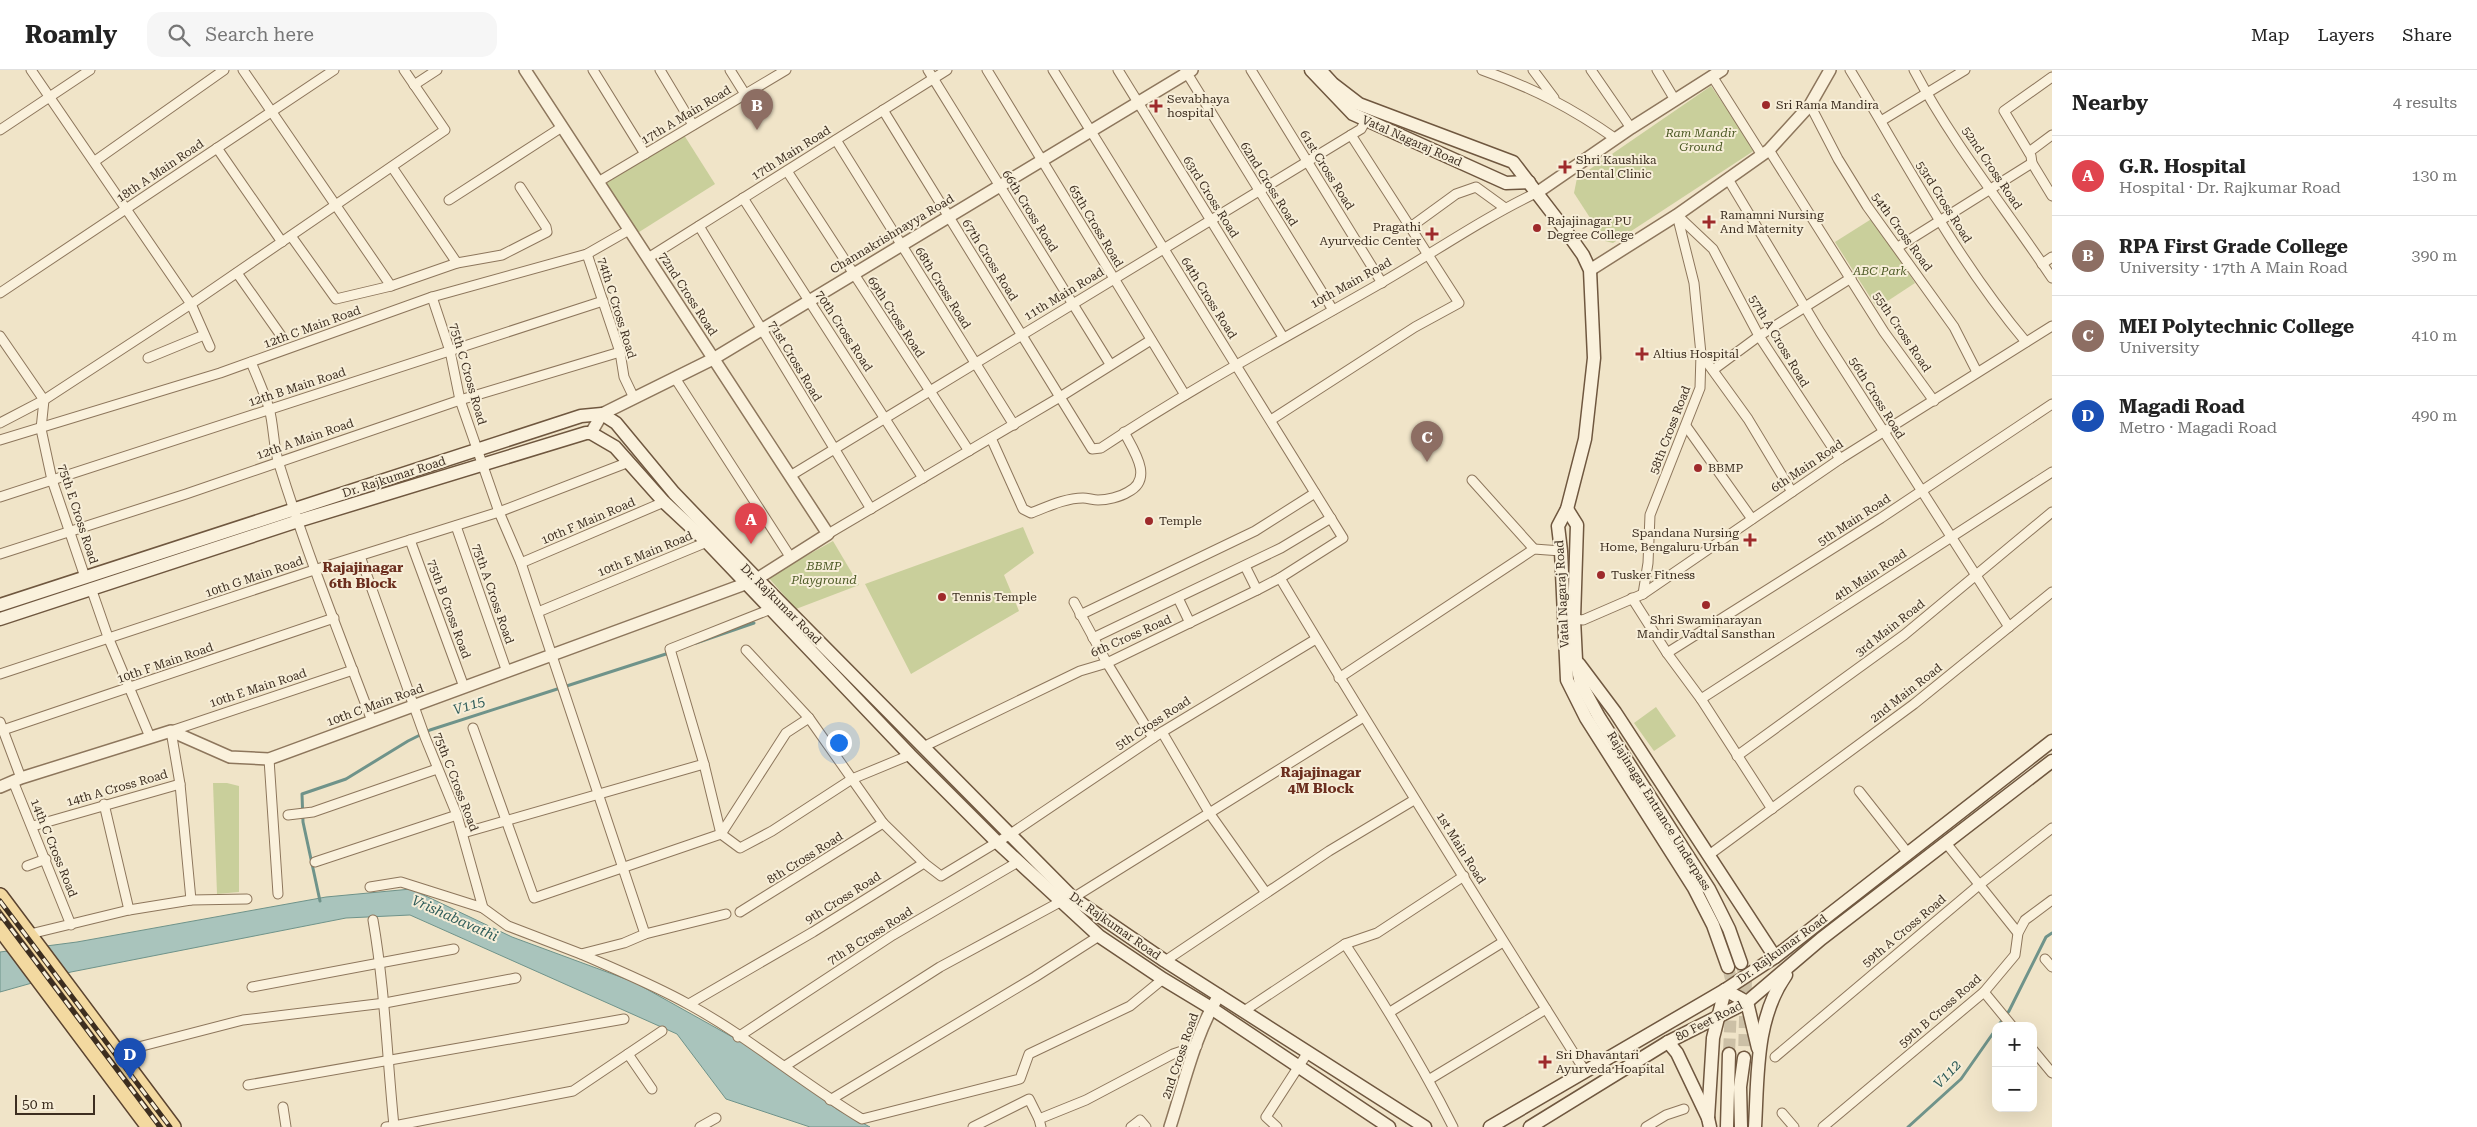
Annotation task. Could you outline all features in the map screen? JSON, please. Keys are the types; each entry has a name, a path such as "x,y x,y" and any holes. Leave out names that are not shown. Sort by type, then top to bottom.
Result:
{"main road":[{"name":"Vatal Nagaraj Road","path":"1310,70 1353,114 1506,183 1529,182"},
{"name":"Vatal Nagaraj Road","path":"1320,70 1333,84 1359,104 1513,162 1538,192 1583,255 1590,270 1594,358 1585,439 1567,510 1558,526 1561,551 1567,680"},
{"name":"Dr. Rajkumar Road","path":"0,605 88,583 480,457 581,416 602,414 616,423 751,582 771,609 910,755 1060,902 1100,936 1163,979 1298,1065 1389,1127"},
{"name":"Dr. Rajkumar Road","path":"480,457 586,433 591,433 615,447 664,502 751,582 923,747 1008,835 1073,898 1164,961 1426,1127"},
{"name":"Vatal Nagaraj Road","path":"1567,510 1577,525 1574,619 1576,660"},
{"name":"Dr. Rajkumar Road","path":"0,619 88,583"},
{"name":"Rajajinagar Entrance Underpass","path":"1576,660 1581,684 1599,717 1718,907 1741,963"},
{"path":"1576,660 1615,712 1775,957"},
{"name":"Rajajinagar Entrance Underpass","path":"1567,680 1586,718 1694,888 1713,925 1728,967"},
{"name":"Dr. Rajkumar Road","path":"1490,1127 1725,990 1775,957 1907,852 2052,741"},
{"name":"Dr. Rajkumar Road","path":"1795,962 2052,761"},
{"path":"0,896 69,985 173,1127"},
{"path":"0,928 11,946 52,996 149,1127"},
{"path":"11,946 33,937"},
{"path":"1755,1127 1759,1054 1771,1002 1777,988 1795,962"},
{"name":"80 Feet Road","path":"1668,1042 1747,1002 1795,962"},
{"path":"1709,1122 1712,1042 1725,990 1747,1002 1759,1054"},
{"path":"1530,1127 1668,1042 1677,1053 1709,1122"},
{"path":"1727,1127 1729,1054"},
{"path":"1741,1127 1740,1087 1744,1058"}],"street":[{"path":"31,70 95,161 190,304 210,347"},
{"path":"0,130 90,70"},
{"path":"95,161 224,70"},
{"path":"243,70 391,286"},
{"name":"18th A Main Road","path":"0,293 334,70"},
{"path":"0,423 44,400 190,304 445,130 404,70"},
{"path":"414,85 437,70"},
{"name":"72nd Cross Road","path":"525,70 828,534"},
{"path":"593,70 645,154"},
{"path":"660,70 693,125"},
{"path":"730,70 745,94"},
{"name":"17th A Main Road","path":"598,182 786,70"},
{"name":"66th Cross Road","path":"928,70 1110,364"},
{"name":"17th Main Road","path":"648,258 947,70"},
{"name":"65th Cross Road","path":"986,70 1185,395"},
{"name":"64th Cross Road","path":"1053,70 1344,538"},
{"name":"63rd Cross Road","path":"1118,70 1283,337"},
{"name":"61st Cross Road","path":"1251,70 1382,283"},
{"path":"1482,70 1556,100 1577,111 1616,139"},
{"path":"1533,70 1556,100"},
{"path":"1591,70 1630,128"},
{"path":"1657,70 1675,100"},
{"path":"1590,270 1677,215 1766,153 1810,105 1830,70"},
{"name":"53rd Cross Road","path":"1850,70 1940,220 1984,288 2026,342"},
{"name":"52nd Cross Road","path":"1914,70 1926,94 1989,189 2052,278"},
{"path":"1881,121 1965,70"},
{"name":"Channakrishnayya Road","path":"602,414 713,358 1188,71"},
{"name":"62nd Cross Road","path":"1188,71 1259,191 1333,310"},
{"path":"1718,72 1766,153"},
{"name":"10th Main Road","path":"1092,449 1101,448 1124,432 1283,337 1382,283 1505,208 1538,192 1630,128 1718,72"},
{"path":"2052,77 2004,111 2029,152 2032,164 2052,196"},
{"name":"54th Cross Road","path":"1810,105 1843,167 1867,206 1954,327 1977,372"},
{"name":"67th Cross Road","path":"883,110 1092,449"},
{"name":"11th Main Road","path":"790,476 1361,129 1366,120"},
{"path":"449,200 562,127"},
{"path":"1270,420 1415,327 1459,302 1412,226 1351,135"},
{"path":"2029,152 2052,135"},
{"name":"68th Cross Road","path":"836,140 1014,425"},
{"path":"217,148 282,242"},
{"name":"55th Cross Road","path":"1766,153 1851,278 1884,332 1934,401"},
{"path":"1898,247 2032,164"},
{"path":"392,167 457,263"},
{"name":"69th Cross Road","path":"787,170 969,451"},
{"name":"56th Cross Road","path":"1728,179 1920,491 2009,627"},
{"path":"291,236 336,299 391,286 457,263 502,254 547,232 546,227 520,187"},
{"path":"1412,226 1456,194 1476,187 1505,208"},
{"name":"70th Cross Road","path":"743,198 923,478"},
{"name":"57th A Cross Road","path":"1677,215 1713,249 1759,336 1840,459"},
{"name":"58th Cross Road","path":"1643,594 1648,563 1650,515 1700,388 1701,354 1694,283 1677,215"},
{"name":"71st Cross Road","path":"699,226 871,509"},
{"name":"12th C Main Road","path":"0,440 41,429 252,362 432,297 587,254 629,230"},
{"name":"74th C Cross Road","path":"587,254 620,352 624,377 634,398"},
{"path":"2042,264 2052,257"},
{"path":"237,273 282,336"},
{"path":"1713,370 1759,336 1851,278"},
{"name":"75th C Cross Road","path":"432,297 450,352 460,400 499,512 521,563 538,612 645,934"},
{"name":"12th B Main Road","path":"0,497 603,301"},
{"name":"6th Main Road","path":"1574,619 1583,620 1643,594 1840,459 2052,326"},
{"path":"148,358 204,335"},
{"path":"0,336 44,400"},
{"path":"828,534 1014,425 1110,364 1152,340"},
{"name":"12th A Main Road","path":"0,554 186,494 460,400 620,352"},
{"path":"1701,354 1748,419 1792,492"},
{"path":"252,362 269,408 278,461 314,570 372,721"},
{"path":"675,378 791,558"},
{"name":"75th E Cross Road","path":"44,400 41,429 52,480 108,637 150,736"},
{"name":"5th Main Road","path":"1667,653 2052,404"},
{"path":"591,433 602,414"},
{"path":"1686,426 1752,519"},
{"path":"991,438 1023,509 1031,513 1061,502 1082,498 1100,500 1123,495 1136,488 1141,480 1141,472 1138,458 1124,432"},
{"name":"10th G Main Road","path":"0,674 314,570 499,512 629,462"},
{"name":"4th Main Road","path":"1701,699 2052,472"},
{"path":"1472,480 1534,549"},
{"path":"1080,615 1255,531 1315,493"},
{"name":"10th F Main Road","path":"521,563 664,502"},
{"name":"3rd Main Road","path":"1737,756 1904,635 2052,512"},
{"path":"1092,638 1281,548 1331,518"},
{"name":"75th A Cross Road","path":"456,526 507,672"},
{"name":"10th C Main Road","path":"171,730 230,757 269,759 751,582 828,534"},
{"name":"6th Cross Road","path":"923,747 1080,671 1106,662 1257,590 1344,538"},
{"name":"75th B Cross Road","path":"410,540 464,687"},
{"name":"10th E Main Road","path":"538,612 707,542"},
{"path":"1340,678 1534,549 1561,551"},
{"name":"75th C Cross Road","path":"360,556 425,737 457,815 483,908"},
{"path":"1245,566 1257,590"},
{"name":"1st Main Road","path":"1280,578 1362,718 1464,876 1503,942 1585,1071"},
{"name":"2nd Main Road","path":"1709,855 1914,704 2052,592"},
{"path":"1178,598 1190,623"},
{"path":"1632,598 1667,653 1701,699 1772,809"},
{"path":"1074,602 1092,638 1153,738"},
{"path":"771,609 671,653 704,764 721,834 740,848 772,831 852,779 910,755"},
{"name":"10th F Main Road","path":"2,726 129,689 334,618"},
{"name":"5th Cross Road","path":"1008,835 1162,732 1316,639"},
{"path":"746,650 809,718 882,823 924,863 941,876 1008,835"},
{"name":"10th E Main Road","path":"171,730 352,670"},
{"path":"473,728 534,898 624,869 721,834 786,732 809,718"},
{"path":"785,1066 940,967 1060,902 1073,898 1362,718"},
{"name":"14th C Cross Road","path":"2,726 17,780 71,925"},
{"path":"0,787 171,730"},
{"name":"14th A Cross Road","path":"171,730 180,784 191,900"},
{"path":"1162,732 1210,814 1266,893"},
{"path":"269,759 278,894"},
{"path":"463,833 704,764"},
{"path":"288,816 303,814 437,768"},
{"name":"14th A Cross Road","path":"33,826 104,804 180,784"},
{"path":"1859,790 1907,852"},
{"path":"1164,961 1329,851 1414,800"},
{"path":"104,804 129,910"},
{"path":"315,862 457,815"},
{"name":"8th Cross Road","path":"740,912 882,823"},
{"name":"59th A Cross Road","path":"1775,1057 1979,885 2052,828"},
{"path":"1946,842 2018,933"},
{"path":"27,866 46,859"},
{"name":"7th B Cross Road","path":"738,1037 893,936 1018,862"},
{"name":"9th Cross Road","path":"689,1004 812,932 924,863"},
{"path":"1244,1010 1344,944 1377,933 1464,876"},
{"path":"370,887 401,882 483,908 508,926 581,954 689,1004 785,1066 830,1100 862,1119 1020,1079 1029,1054 1130,1006 1163,979"},
{"path":"33,937 129,910 191,900 247,899"},
{"name":"59th B Cross Road","path":"1823,1127 1984,992 2015,955 2018,933 2026,920 2052,900"},
{"path":"581,954 624,943 645,934 726,914"},
{"path":"373,920 385,1003 390,1126 574,1092 662,1031"},
{"path":"830,1100 1100,936"},
{"path":"1390,1012 1503,942"},
{"path":"1344,944 1390,1012 1430,1079 1453,1127"},
{"path":"252,986 380,961 454,949"},
{"path":"2045,959 2052,967"},
{"path":"119,1052 243,1020 385,1003 516,978"},
{"path":"1984,992 2009,1022"},
{"name":"2nd Cross Road","path":"1170,1127 1211,1008 1219,995"},
{"path":"1430,1079 1546,1009"},
{"path":"248,1085 388,1062 624,1019"},
{"path":"973,1127 1029,1099 1040,1123 1173,1054 1197,1046"},
{"path":"1277,1127 1266,1117 1308,1052"},
{"path":"628,1054 652,1089"},
{"path":"2037,1055 2052,1073"},
{"path":"283,1107 286,1127"},
{"path":"1646,1127 1666,1115 1684,1109"},
{"path":"1782,1112 1794,1127"},
{"path":"700,1127 716,1118"},
{"path":"1130,1127 1140,1120 1146,1127"}],"green space":[{"name":"Ram Mandir Ground","path":"1711,86 1755,150 1613,243 1605,241 1574,193 1577,178"},
{"path":"684,135 715,184 636,234 605,184"},
{"name":"ABC Park","path":"1873,218 1915,283 1877,308 1835,242"},
{"name":"Tennis Temple","path":"1023,527 1034,553 1004,575 1019,611 911,674 865,584"},
{"name":"BBMP Playground","path":"833,541 859,585 796,609 768,577"},
{"path":"1656,707 1676,736 1654,751 1634,723"},
{"path":"213,783 227,783 239,786 239,892 217,894"}],"water":[{"name":"Vrishabavathi","path":"411,889 512,937 634,982 761,1053 838,1110 870,1127 810,1127 726,1099 677,1034 410,915 346,918 71,972 0,992 0,952 77,942 326,897"}],"waterway":[{"name":"V115","path":"696,643 754,623"},
{"name":"V115","path":"320,901 303,822 302,794 346,779 408,741 430,730 669,653"},
{"name":"V112","path":"2001,1022 2009,1011 2046,937 2052,933"},
{"name":"V112","path":"1908,1127 1961,1079 1992,1035"}],"tunnel":[{"path":"1741,963 1746,979 1744,1058"},
{"path":"1728,967 1732,983 1729,1054"}],"railway":[{"path":"0,901 170,1127"},
{"path":"0,914 160,1127"}],"place":[{"name":"Sri Rama Mandira","path":"1766,105"},
{"name":"Sevabhaya hospital","path":"1156,106"},
{"name":"RPA First Grade College","path":"757,130"},
{"name":"Shri Kaushika Dental Clinic","path":"1565,167"},
{"name":"Ramamni Nursing And Maternity","path":"1709,222"},
{"name":"Rajajinagar PU Degree College","path":"1537,228"},
{"name":"Pragathi Ayurvedic Center","path":"1432,234"},
{"name":"Altius Hospital","path":"1642,354"},
{"name":"MEI Polytechnic College","path":"1427,462"},
{"name":"BBMP","path":"1698,468"},
{"name":"Temple","path":"1149,521"},
{"name":"Spandana Nursing Home, Bengaluru Urban","path":"1750,540"},
{"name":"G.R. Hospital","path":"751,544"},
{"name":"Tusker Fitness","path":"1601,575"},
{"name":"Tennis Temple","path":"942,597"},
{"name":"Shri Swaminarayan Mandir Vadtal Sansthan","path":"1706,605"},
{"name":"Sri Dhavantari Ayurveda Hoapital","path":"1545,1062"},
{"name":"Magadi Road","path":"130,1079"}],"district":[{"name":"Rajajinagar 6th Block","path":"363,576"},
{"name":"Rajajinagar 4M Block","path":"1321,780"}]}
